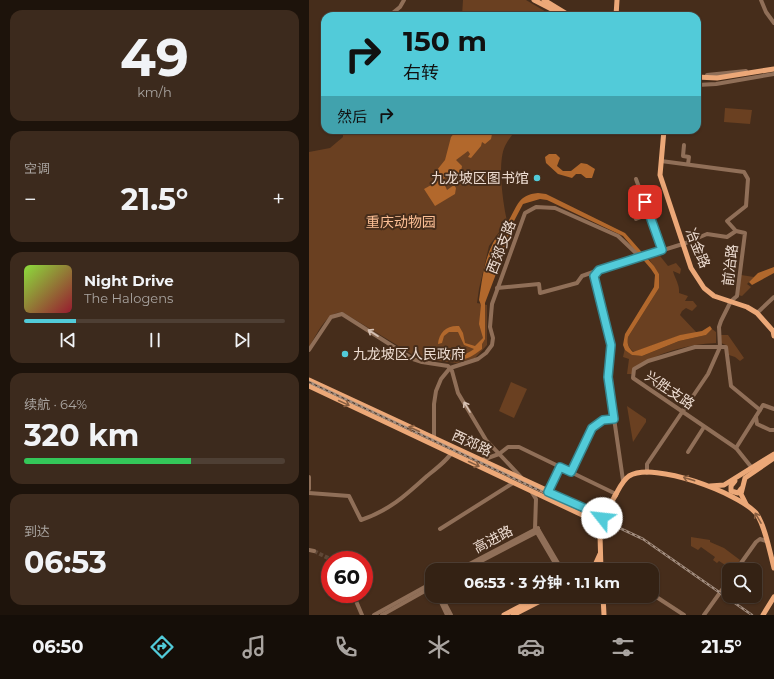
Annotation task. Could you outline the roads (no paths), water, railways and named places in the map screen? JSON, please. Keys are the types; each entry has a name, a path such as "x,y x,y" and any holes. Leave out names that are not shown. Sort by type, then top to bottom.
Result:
{"main road":[{"path":"534,0 562,12"},
{"path":"544,0 549,6 559,12"},
{"path":"617,12 619,0"},
{"path":"619,0 619,12"},
{"path":"701,76 717,78 774,68"},
{"path":"701,81 774,74"},
{"name":"冶金路","path":"665,134 660,175 661,183 684,244 691,268 704,288 714,296 732,300 758,312 765,316 774,328"},
{"name":"冶金路","path":"758,312 773,331 774,336"},
{"name":"西郊路","path":"309,380 482,460 525,482 598,514"},
{"name":"西郊路","path":"309,386 595,521"},
{"path":"707,486 724,485 774,454"},
{"path":"738,477 732,484 731,490 734,493 738,493 746,477 774,458"},
{"path":"595,521 601,521 601,517 598,514 606,512 623,480 636,473 674,475 707,486 747,505"},
{"path":"742,486 741,494 747,505 759,517 774,568"},
{"path":"601,532 616,494"},
{"path":"595,521 600,526 601,532 601,563"},
{"path":"596,563 600,553"},
{"path":"763,615 774,597"},
{"path":"504,615 527,603"},
{"path":"513,615 536,603"},
{"path":"603,603 604,615"}],"street":[{"path":"394,12 400,7 404,0"},
{"path":"761,0 766,12 774,23"},
{"path":"549,6 556,12"},
{"path":"549,6 565,12"},
{"path":"701,84 716,84 774,74"},
{"path":"684,144 683,156 689,157 689,164"},
{"path":"662,161 741,171 748,179 746,206 727,221 736,231"},
{"path":"636,179 662,250"},
{"name":"西郊支路","path":"450,368 478,359 486,353 492,345 491,312 497,288 525,213 536,207 555,208 618,236 639,256"},
{"path":"636,219 649,214"},
{"name":"前冶路","path":"595,272 639,256 684,244 707,234 727,237 736,231 743,232 745,236 737,296 732,300"},
{"path":"497,288 539,284 540,292 577,283 582,276 595,272 594,276 611,345 608,377 623,480"},
{"path":"758,312 774,297"},
{"path":"647,473 647,464 708,374 720,347 719,327 732,300"},
{"path":"309,350 331,317 342,314 413,359 427,363 446,365 450,368 458,393 486,440 525,482"},
{"name":"兴胜支路","path":"720,347 695,347 648,361 634,370 633,378 736,448 752,468"},
{"path":"720,347 726,347 731,386 759,412"},
{"path":"434,438 436,391 441,379 450,368"},
{"path":"736,448 763,405 774,409"},
{"path":"759,412 756,423 770,430 774,430"},
{"path":"571,472 592,428 603,420 614,419"},
{"path":"688,452 704,427"},
{"path":"482,460 499,454 508,448 519,447 616,494"},
{"path":"309,493 349,496 361,520 379,514 397,503 452,454 455,448"},
{"path":"548,492 560,467"},
{"path":"309,477 309,489"},
{"path":"440,529 513,483"},
{"path":"531,491 536,499 537,530 555,563"},
{"path":"543,497 538,503 537,530 558,563"},
{"name":"高进路","path":"478,563 528,537 537,530"},
{"name":"高进路","path":"472,563 537,530"},
{"path":"528,537 537,537 541,539"},
{"path":"741,563 756,542 760,539 766,541"},
{"path":"374,615 425,589"},
{"path":"382,615 425,589"},
{"path":"704,615 722,590"},
{"path":"659,599 684,615"},
{"path":"357,603 362,615"},
{"path":"441,603 447,615"},
{"path":"445,603 451,615"}],"tunnel":[{"path":"314,551 321,554"}],"railway":[{"path":"309,382 643,539 752,615"}],"place":[{"name":"九龙坡区图书馆","path":"537,178"},
{"name":"九龙坡区人民政府","path":"345,354"}],"park label":[{"name":"重庆动物园","path":"401,222"}]}
